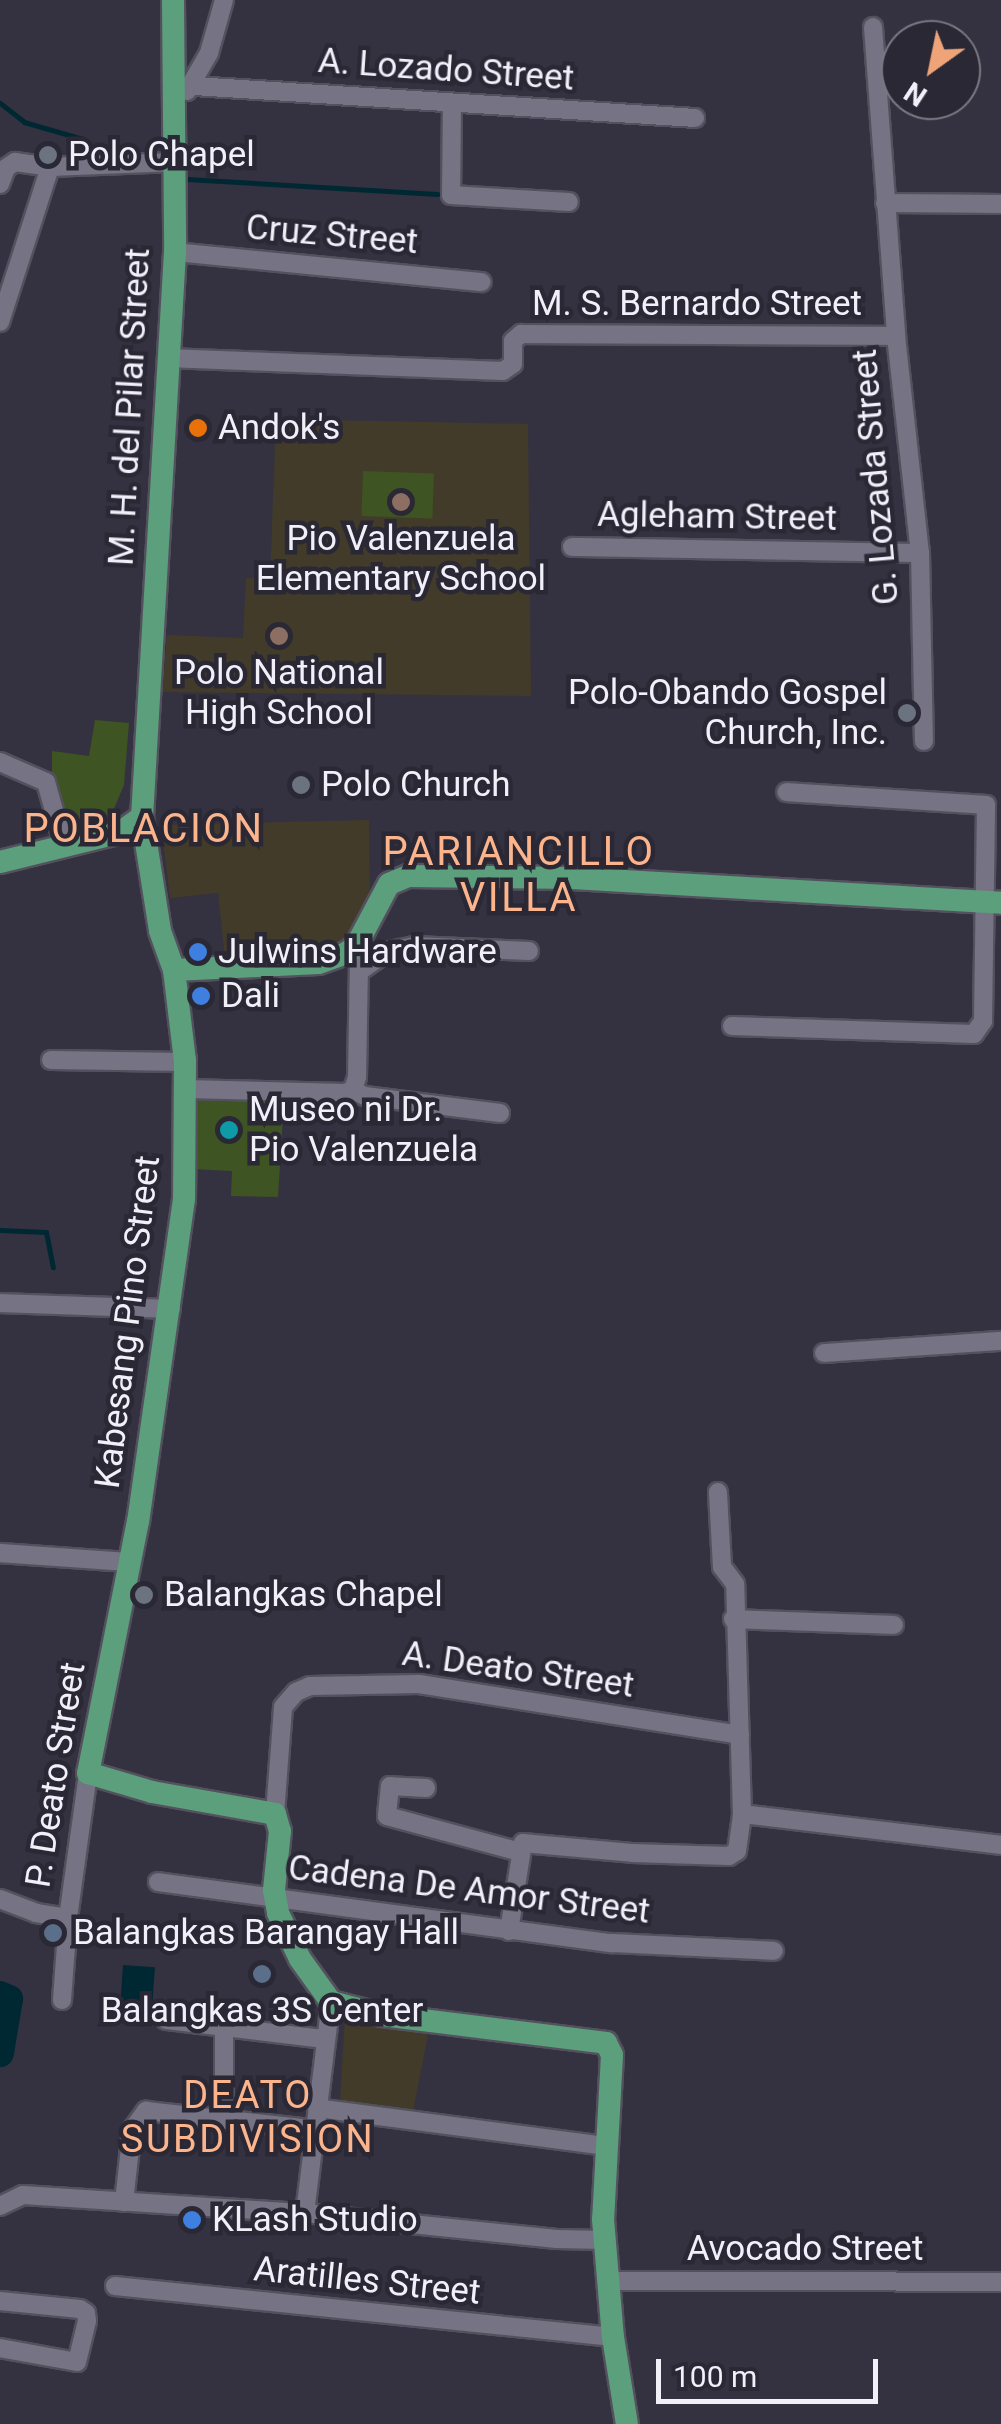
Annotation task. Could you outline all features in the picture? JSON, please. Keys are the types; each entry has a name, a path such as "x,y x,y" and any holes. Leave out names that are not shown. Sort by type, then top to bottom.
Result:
{"main road":[{"name":"M. H. del Pilar Street","path":"142,817 175,252 176,162 184,93 173,0"},
{"path":"0,862 130,829 142,817"},
{"path":"142,817 160,931 174,970 319,963 356,946 378,898 389,884 408,876 572,878 992,903"},
{"name":"Kabesang Pino Street","path":"130,1562 171,1309 184,1199 186,1089 174,970"},
{"name":"P. Deato Street","path":"88,1773 130,1562"},
{"path":"88,1773 152,1792 275,1814 280,1832 274,1900 300,1959 331,2002 382,2015 606,2042 612,2055 605,2240 612,2337 627,2424"}],"street":[{"path":"184,93 224,0"},
{"name":"G. Lozada Street","path":"874,28 896,336 920,553 924,741"},
{"name":"A. Lozado Street","path":"184,93 452,103 695,118"},
{"path":"452,103 450,195 568,202"},
{"path":"0,184 10,164 50,167 176,162"},
{"path":"0,322 50,167"},
{"path":"885,203 1001,204"},
{"name":"Cruz Street","path":"175,252 482,282"},
{"name":"M. S. Bernardo Street","path":"167,358 504,371 513,364 513,341 521,334 896,336"},
{"name":"Agleham Street","path":"572,547 920,553"},
{"path":"0,762 30,771 46,782 64,846"},
{"path":"732,1026 974,1034 983,1021 992,903 986,805 786,792"},
{"path":"353,1090 358,1077 360,970 356,946"},
{"path":"360,970 389,951 414,946 529,951"},
{"path":"51,1060 184,1062"},
{"path":"186,1089 345,1093 353,1090 365,1096 500,1113"},
{"path":"0,1302 171,1309"},
{"path":"824,1353 1001,1341"},
{"path":"509,1931 520,1852 527,1842 632,1853 735,1854 742,1814 733,1619 735,1584 722,1567 718,1492"},
{"path":"0,1553 130,1562"},
{"path":"733,1619 894,1625"},
{"name":"A. Deato Street","path":"275,1814 283,1707 296,1692 310,1686 419,1684 740,1735"},
{"name":"P. Deato Street","path":"62,2000 68,1918 88,1773"},
{"path":"426,1788 390,1786 387,1816 520,1852"},
{"path":"742,1814 1001,1844"},
{"name":"Cadena De Amor Street","path":"158,1882 612,1943 774,1951"},
{"path":"0,1900 36,1913 68,1918"},
{"path":"304,2214 331,2002"},
{"path":"166,2020 324,2039"},
{"path":"224,2025 224,2120"},
{"path":"317,2108 606,2146"},
{"path":"124,2202 132,2130 146,2110 314,2129"},
{"path":"0,2206 23,2194 304,2214 558,2240 605,2240"},
{"name":"Avocado Street","path":"609,2280 1001,2282"},
{"name":"Aratilles Street","path":"115,2286 612,2337"},
{"path":"0,2301 80,2309 86,2313 86,2321 77,2362 0,2348"}],"shaded area":[{"name":"Pio Valenzuela Elementary School","path":"276,419 528,424 531,696 162,692 167,635 243,638 246,578 270,579"},
{"path":"369,820 370,903 346,942 323,954 225,958 218,893 170,898 161,825"},
{"path":"345,2016 429,2030 413,2111 340,2102"}],"green space":[{"path":"363,471 434,473 432,518 361,516"},
{"path":"95,720 129,723 124,785 110,818 99,827 66,834 52,782 52,751 89,756"},
{"name":"Museo ni Dr. Pio Valenzuela","path":"193,1098 284,1099 278,1197 231,1196 232,1171 192,1169"}],"water":[{"path":"123,1965 155,1967 152,2012 120,2010"}],"waterway":[{"path":"0,103 24,122 83,139 96,157"},
{"path":"187,179 438,194"},
{"path":"0,1230 46,1232 53,1267"},
{"path":"0,1995 9,1999 0,2053"}],"place":[{"name":"Polo Chapel","path":"48,155"},
{"name":"Andok's","path":"198,428"},
{"name":"Pio Valenzuela Elementary School","path":"401,502"},
{"name":"Polo National High School","path":"279,636"},
{"name":"Polo-Obando Gospel Church, Inc.","path":"907,713"},
{"name":"Polo Church","path":"301,785"},
{"name":"Julwins Hardware","path":"198,952"},
{"name":"Dali","path":"201,996"},
{"name":"Museo ni Dr. Pio Valenzuela","path":"229,1130"},
{"name":"Balangkas Chapel","path":"144,1595"},
{"name":"Balangkas Barangay Hall","path":"53,1933"},
{"name":"Balangkas 3S Center","path":"262,1974"},
{"name":"KLash Studio","path":"192,2220"}],"district":[{"name":"POBLACION","path":"144,829"},
{"name":"PARIANCILLO VILLA","path":"519,875"},
{"name":"DEATO SUBDIVISION","path":"248,2118"}]}
